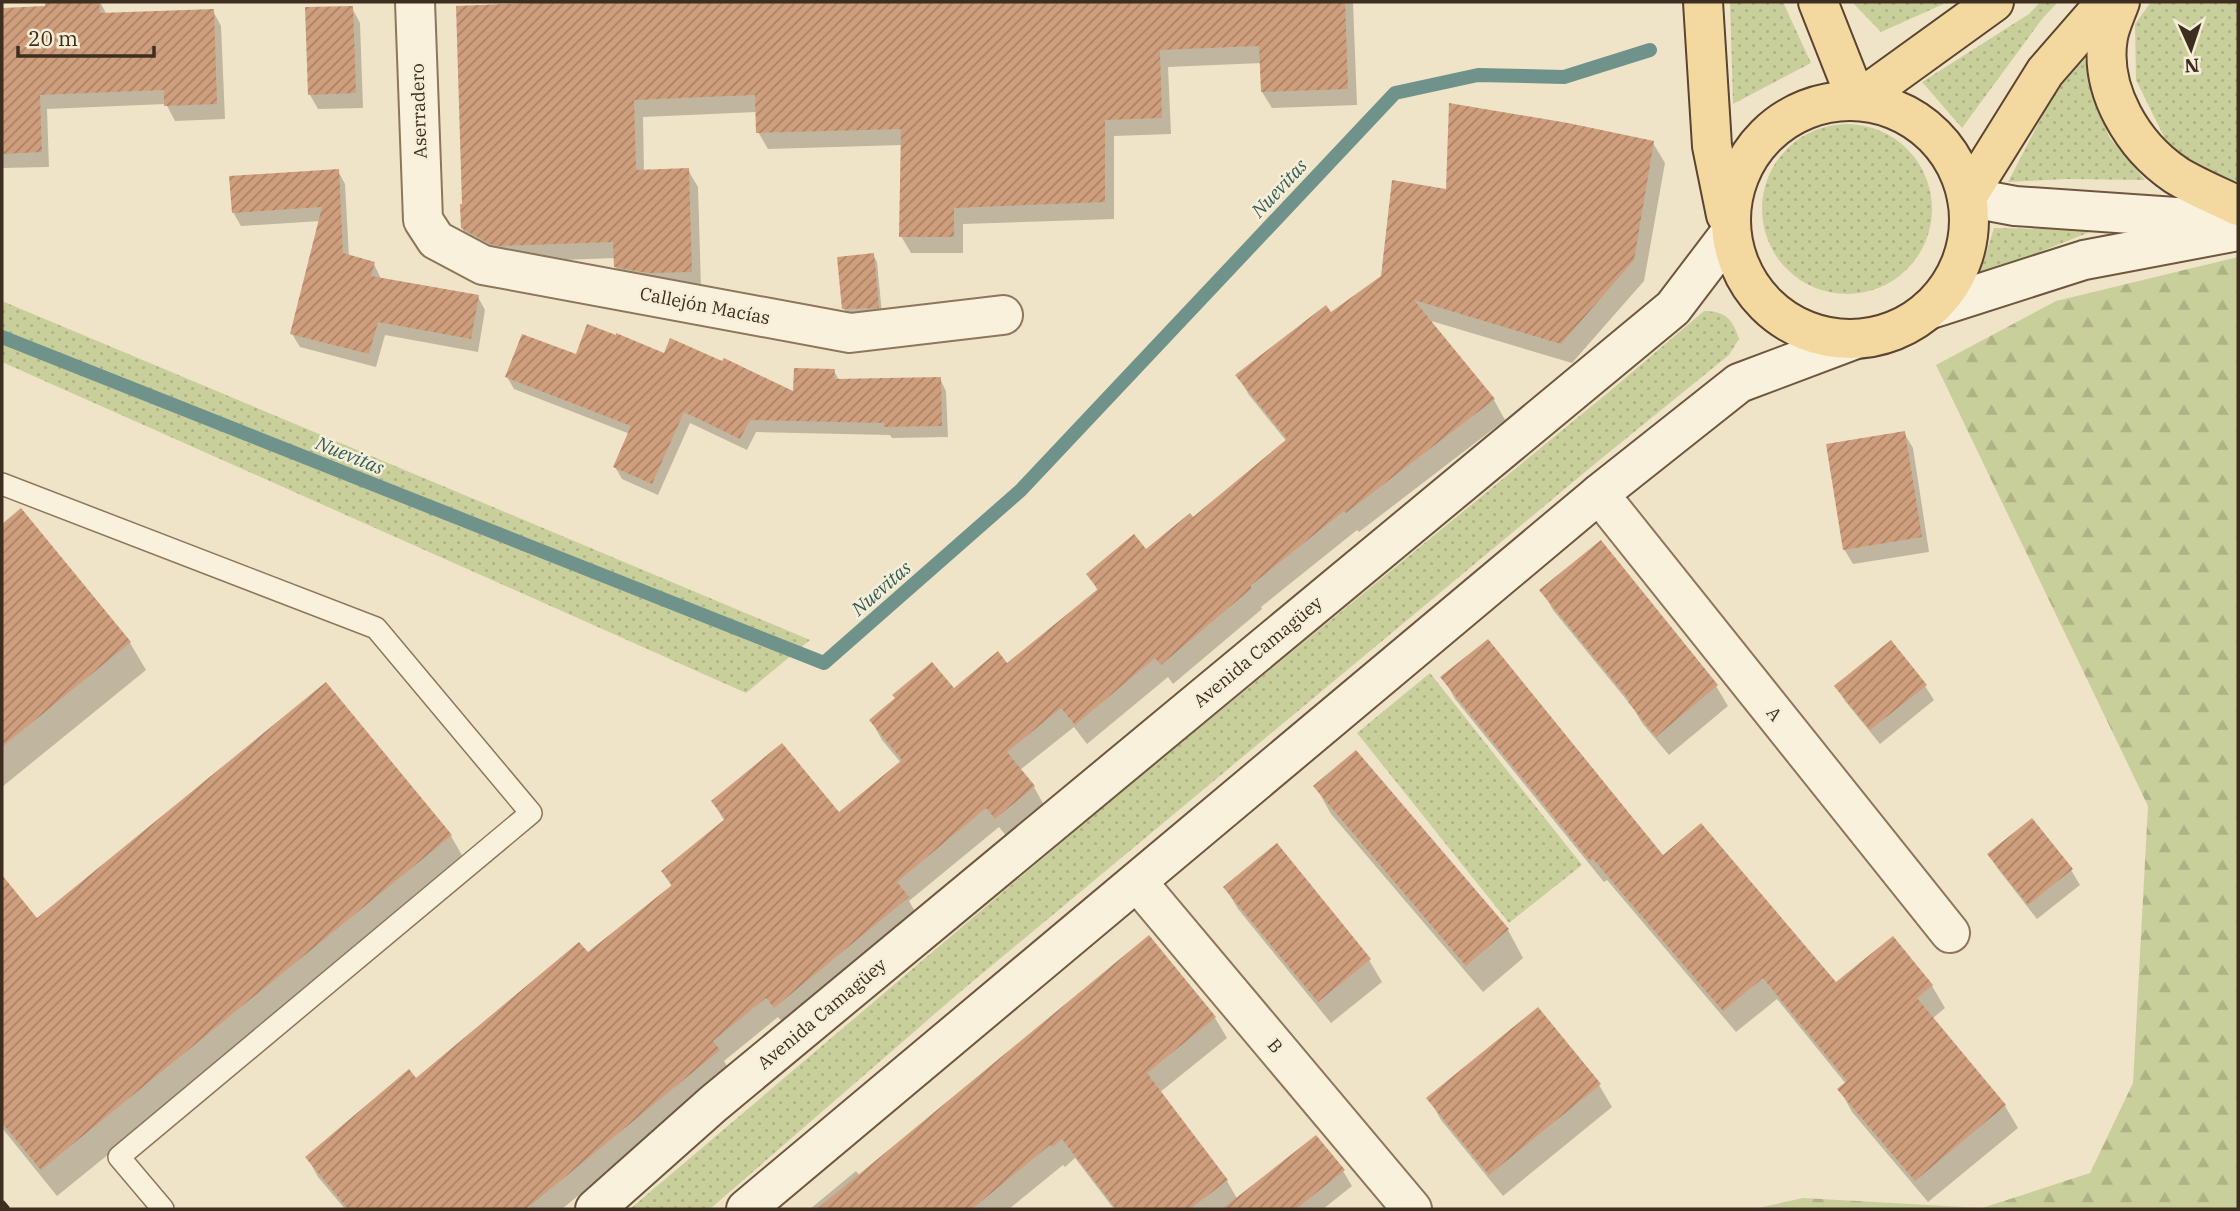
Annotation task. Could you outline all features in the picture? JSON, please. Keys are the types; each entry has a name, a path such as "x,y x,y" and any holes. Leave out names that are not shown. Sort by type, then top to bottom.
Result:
{"main road":[{"name":"Aserradero","path":"415,2 423,220"},
{"path":"1703,2 1712,146 1740,268 1759,299 1787,322 1821,335 1856,339"},
{"path":"1818,2 1857,101"},
{"path":"1857,101 1994,2"},
{"path":"1967,197 2045,72 2106,2"},
{"path":"2120,2 2108,38 2108,77 2124,117 2138,142 2176,174 2238,206"},
{"path":"1730,233 1733,192 1750,154 1778,124 1816,106 1857,101 1895,110 1928,130 1953,160 1967,197 1970,228 1964,259 1949,287 1928,310"},
{"path":"1967,197 2015,206 2238,221"},
{"name":"Callejón Macías","path":"423,220 436,240 484,265 850,333 1003,315"},
{"path":"746,1209 1599,494 1739,383 1856,339 1895,331 1928,310 2084,260 2238,231"},
{"name":"Avenida Camagüey","path":"595,1209 713,1104 1673,308 1730,233"},
{"name":"A","path":"1599,494 1950,933"},
{"name":"B","path":"1138,883 1412,1209"}],"lane":[{"path":"2,484 376,628 531,813 119,1157 163,1209"}],"green space":[{"path":"1730,2 1783,2 1811,63 1733,104"},
{"path":"1852,2 1948,2 1881,32"},
{"path":"2040,2 2058,2 2042,19 1962,128 1922,82 2029,14"},
{"path":"2151,2 2238,2 2238,181 2224,180 2172,153 2136,80 2135,24"},
{"path":"2082,51 2109,137 2145,180 2066,179 2008,182 2053,95"},
{"path":"1847,124 1879,131 1907,149 1925,177 1932,209 1925,241 1907,269 1879,287 1847,294 1815,287 1787,269 1769,241 1762,209 1769,177 1787,149 1815,131"},
{"path":"1994,228 2095,230 1979,276"},
{"path":"2238,257 2238,1209 1754,1209 1803,1198 1982,1208 2090,1173 2133,1083 2148,806 1936,365 2056,301"},
{"path":"2,301 810,640 746,693 2,362"},
{"path":"1704,311 1723,315 1734,326 1739,339 1729,355 960,992 710,1209 630,1209 1109,802"},
{"path":"1430,673 1582,865 1509,923 1357,733"}],"building":[{"path":"45,2 99,2 100,13 214,9 217,104 164,106 164,90 40,95 42,152 2,154 2,8 45,6"},
{"path":"556,2 1345,2 1348,89 1261,92 1259,46 1160,50 1162,118 1105,120 1105,202 954,208 954,237 899,237 901,129 756,133 755,95 634,100 636,170 689,168 692,272 648,273 614,267 613,242 499,246 461,228 456,6"},
{"path":"353,6 356,93 308,95 305,7"},
{"path":"1449,103 1654,141 1634,260 1561,344 1414,300 1495,399 1346,513 1344,511 1250,586 1252,588 1161,665 1155,658 1075,725 1061,708 1007,752 1035,786 995,819 986,808 897,882 909,897 774,1008 766,998 713,1041 720,1050 526,1209 348,1209 305,1157 409,1069 416,1078 579,942 588,952 672,885 661,871 725,819 711,801 782,743 839,812 902,760 869,720 895,698 892,695 932,662 954,688 998,651 1007,663 1098,589 1086,574 1134,534 1146,549 1190,513 1193,517 1287,439 1235,375 1326,305 1331,312 1381,276 1392,180 1446,189"},
{"path":"339,169 343,253 375,262 371,276 479,295 471,339 378,322 369,354 290,334 322,207 232,213 229,176"},
{"path":"874,253 879,308 842,309 837,257"},
{"path":"587,324 664,353 670,338 722,361 724,358 793,391 794,368 835,369 834,379 941,377 942,426 884,427 884,423 750,420 740,439 684,412 652,484 613,467 631,426 505,377 522,334 576,354"},
{"path":"1905,431 1922,537 1843,550 1826,444"},
{"path":"21,508 131,642 2,747 2,524"},
{"path":"1601,540 1718,685 1656,737 1539,590"},
{"path":"1488,639 1663,855 1701,823 1836,982 1893,936 1933,985 1917,998 2006,1105 1915,1181 1837,1089 1847,1081 1763,978 1723,1011 1593,859 1590,861 1440,677"},
{"path":"1891,640 1927,685 1870,730 1834,686"},
{"path":"326,682 452,835 41,1170 2,1123 2,875 37,918"},
{"path":"1356,750 1509,929 1466,966 1313,786"},
{"path":"2032,818 2073,869 2028,905 1987,854"},
{"path":"1277,843 1371,959 1318,1002 1223,887"},
{"path":"1149,935 1216,1017 1147,1073 1228,1180 1190,1209 1116,1209 1062,1139 1052,1147 1050,1145 972,1209 817,1209"},
{"path":"1538,1007 1601,1084 1489,1175 1426,1098"},
{"path":"1316,1135 1345,1170 1296,1209 1222,1209"}],"waterway":[{"name":"Nuevitas","path":"2,337 824,663 1021,490 1395,93 1478,75 1564,77 1650,50"}],"railway":[{"path":"2,1202 8,1209"}]}
